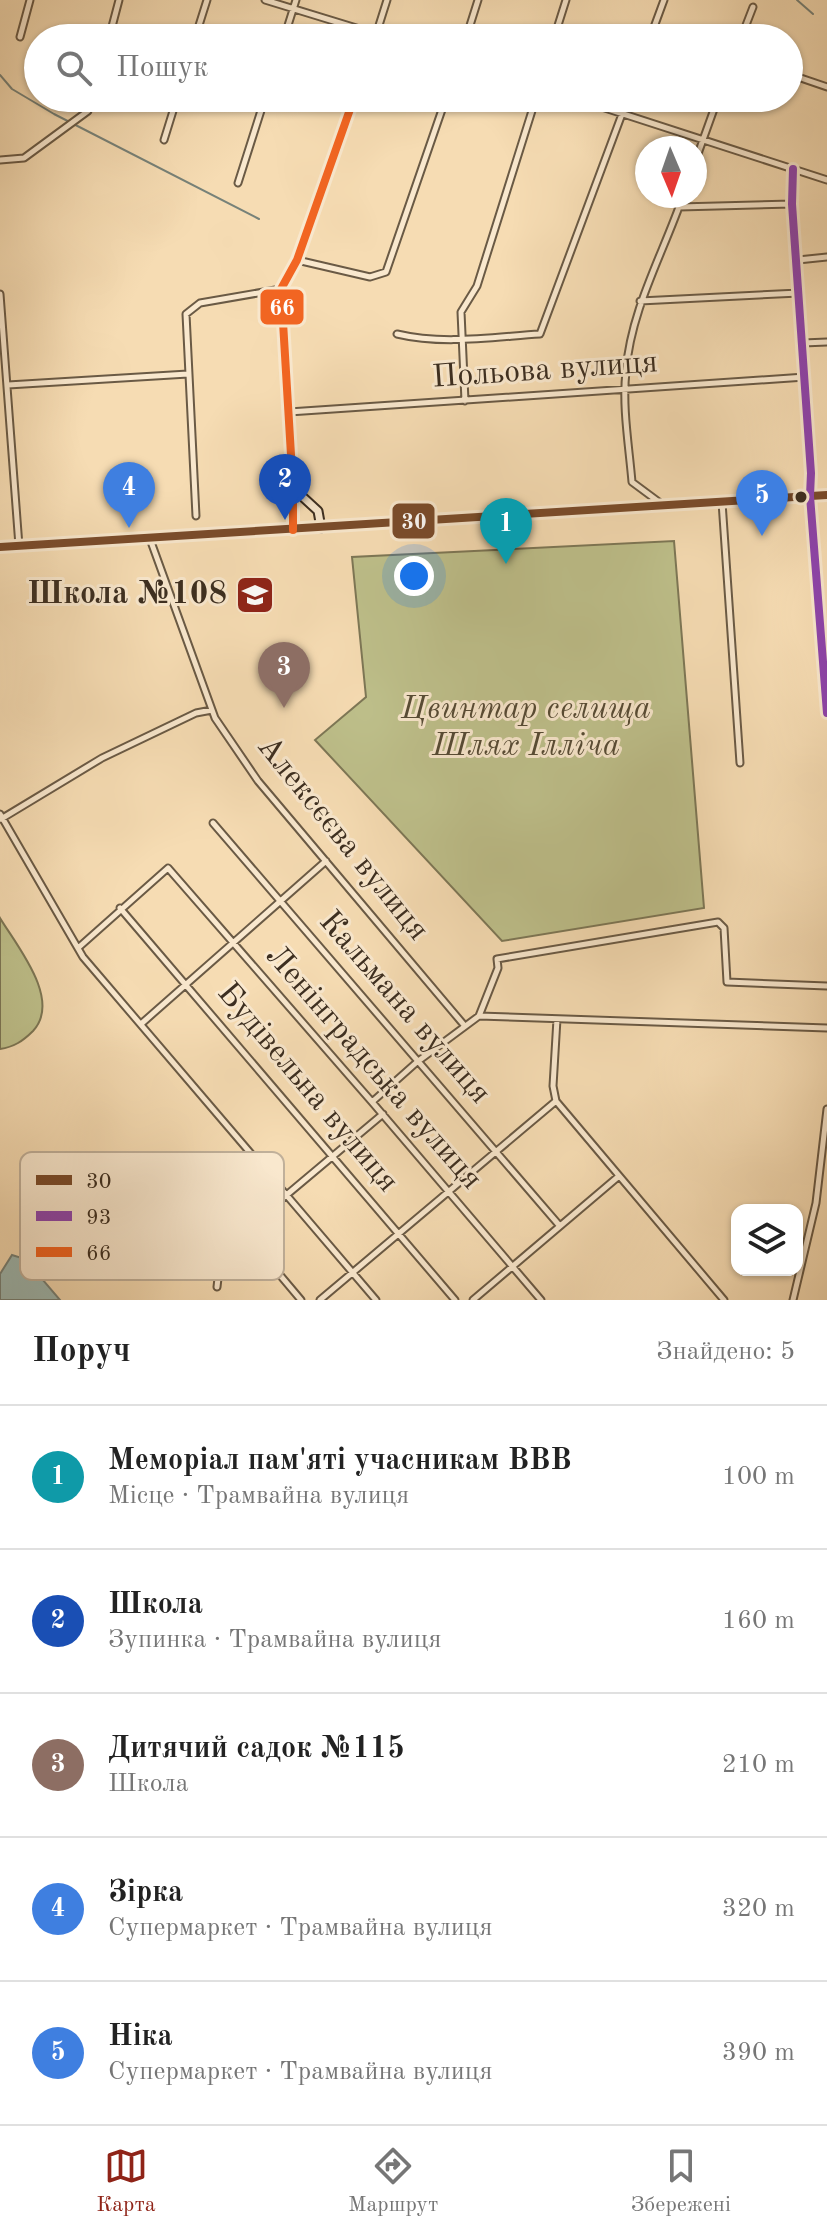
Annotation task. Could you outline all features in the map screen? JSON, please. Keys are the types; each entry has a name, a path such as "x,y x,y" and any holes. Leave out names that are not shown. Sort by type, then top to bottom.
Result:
{"street":[{"path":"20,37 30,0"},
{"path":"113,24 119,0"},
{"path":"199,24 207,0"},
{"path":"265,0 339,24"},
{"path":"288,24 296,0"},
{"path":"379,24 387,0"},
{"path":"470,24 478,0"},
{"path":"558,24 566,0"},
{"path":"655,24 664,0"},
{"path":"746,24 753,7"},
{"path":"803,79 827,87"},
{"path":"0,160 24,158 86,112"},
{"path":"164,140 173,112"},
{"path":"238,183 261,112"},
{"path":"293,530 281,289 297,260 349,112"},
{"path":"297,260 370,277 386,272 441,112"},
{"path":"465,401 461,312 477,286 532,112"},
{"path":"616,112 687,136"},
{"path":"704,136 713,112"},
{"path":"397,334 419,339 462,339 540,334 622,114"},
{"path":"707,143 827,180"},
{"path":"793,169 792,204 798,260 810,496 824,638 827,713"},
{"path":"707,206 792,204"},
{"path":"663,506 632,482 626,371 640,301 679,208"},
{"path":"798,260 827,257"},
{"path":"196,516 186,314 200,303 281,289"},
{"path":"640,301 799,293"},
{"path":"0,294 19,546"},
{"path":"803,343 827,342"},
{"path":"8,385 188,374"},
{"name":"Польова вулиця","path":"289,412 805,377"},
{"path":"293,488 318,511 321,528"},
{"path":"0,547 827,495"},
{"path":"722,502 740,763"},
{"name":"Алексєєва вулиця","path":"150,539 212,710 258,781 464,1025"},
{"path":"212,710 196,713 102,758 0,817 78,948 250,1152"},
{"name":"Кальмана вулиця","path":"213,823 559,1225"},
{"path":"141,1024 326,861"},
{"name":"Ленінградська вулиця","path":"120,908 168,868 541,1300"},
{"path":"78,948 120,908"},
{"name":"Будівельна вулиця","path":"120,908 455,1300"},
{"path":"372,1102 417,1062 476,1017 498,968 497,959 718,922 724,928 727,982 827,986"},
{"path":"476,1017 827,1028"},
{"path":"557,1019 553,1086 556,1101 724,1300"},
{"path":"320,1300 556,1101"},
{"path":"793,1300 816,1203 827,1109"},
{"path":"286,1195 383,1114"},
{"path":"473,1300 619,1176"},
{"path":"284,1193 376,1300"},
{"path":"816,1203 827,1207"},
{"path":"217,1287 218,1280"},
{"path":"284,1280 301,1300"}],"green space":[{"name":"Цвинтар селища Шлях Ілліча","path":"674,541 704,908 502,941 315,740 366,697 352,557"},
{"path":"0,918 34,973 42,1004 41,1018 33,1031 18,1043 0,1049"}],"water":[{"path":"12,1255 20,1257 20,1280 43,1280 60,1300 0,1300 0,1274"}],"waterway":[{"path":"797,0 813,14"},
{"path":"0,75 12,89 24,96"},
{"path":"51,112 259,219"}],"transit line":[{"name":"66","path":"293,530 281,289 297,260 349,112"},
{"name":"93","path":"793,169 792,204 811,473 810,496 827,713"},
{"name":"30","path":"0,547 827,495"}],"place":[{"name":"Школа","path":"285,520"},
{"name":"Зірка","path":"129,528"},
{"name":"Ніка","path":"762,536"},
{"name":"Меморіал пам'яті учасникам ВВВ","path":"506,564"},
{"name":"Школа №108","path":"255,595"},
{"name":"Дитячий садок №115","path":"284,708"}]}
